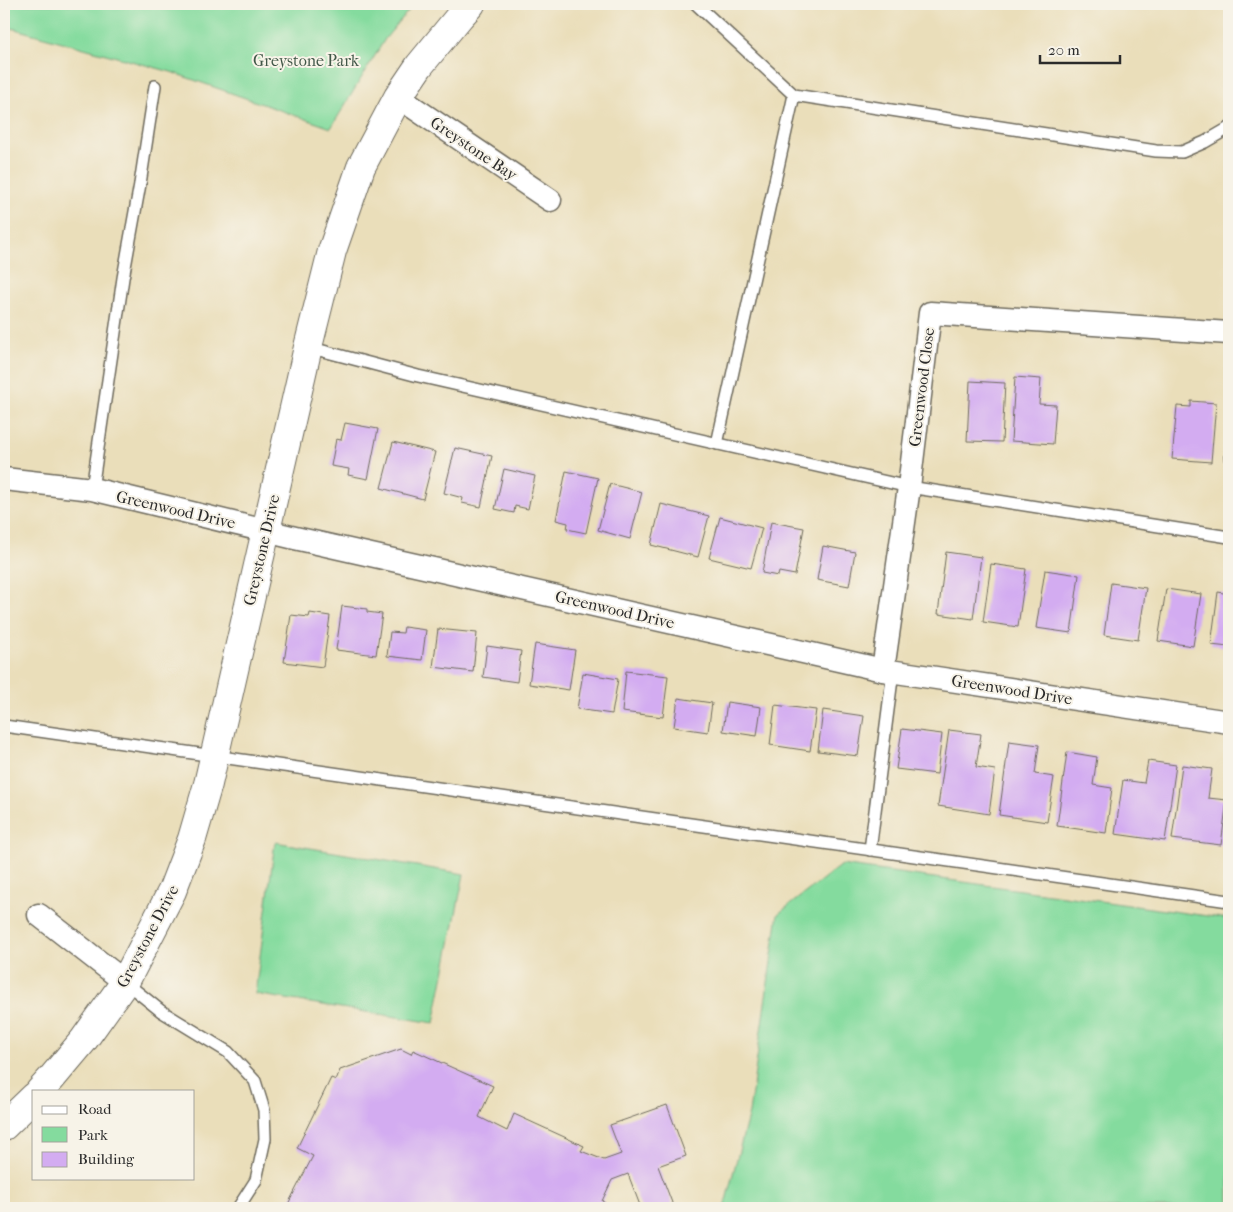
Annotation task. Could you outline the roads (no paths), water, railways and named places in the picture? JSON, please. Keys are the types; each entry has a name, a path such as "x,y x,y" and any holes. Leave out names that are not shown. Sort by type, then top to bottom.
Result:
{"street":[{"name":"Greystone Drive","path":"41,1090 83,1041 125,982 172,891 192,839 208,784 308,347 332,251 361,167 398,97 419,66 471,4"},
{"name":"Greystone Bay","path":"398,97 550,200"},
{"name":"Greenwood Close","path":"888,670 930,313 1229,333"},
{"name":"Greenwood Drive","path":"4,479 92,489 295,538 888,670 1229,722"},
{"path":"39,915 125,982"},
{"path":"4,1126 32,1099"}],"lane":[{"path":"696,4 794,95 1156,151 1182,152 1205,142 1229,128"},
{"path":"92,489 123,278 155,86"},
{"path":"716,444 794,95"},
{"path":"308,347 418,376 909,487 1229,537"},
{"path":"870,850 888,670"},
{"path":"4,726 1229,901"},
{"path":"125,982 161,1011 228,1052 255,1081 264,1110 265,1139 256,1180 238,1208"}],"park label":[{"name":"Greystone Park","path":"306,60"}]}
